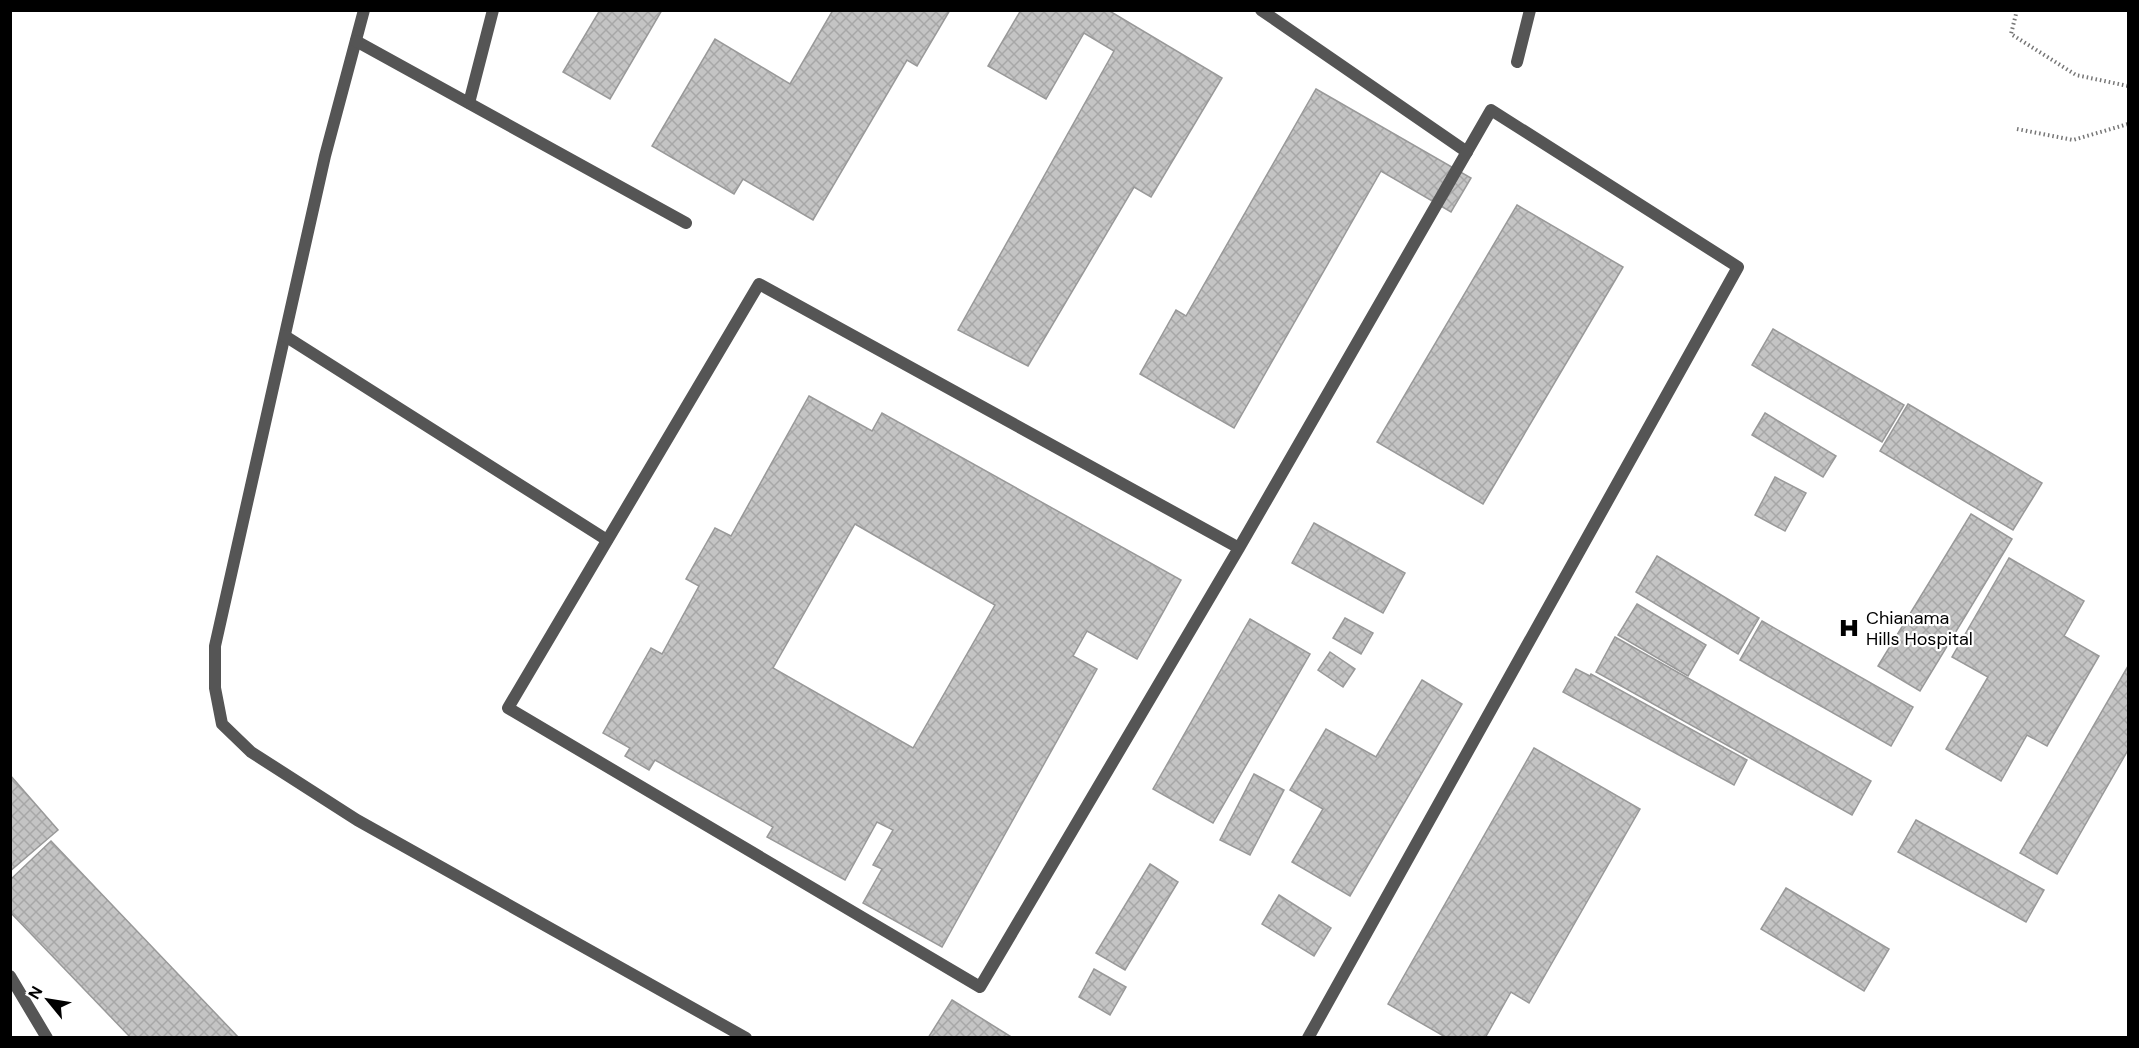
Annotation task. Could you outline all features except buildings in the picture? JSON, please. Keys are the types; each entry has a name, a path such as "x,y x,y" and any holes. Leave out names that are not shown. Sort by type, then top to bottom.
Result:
{"lane":[{"path":"364,10 325,156 215,646 215,688 222,724 251,752 357,820 746,1038"},
{"path":"469,103 493,10"},
{"path":"1262,10 1467,152"},
{"path":"1516,62 1530,10"},
{"path":"356,41 686,223"},
{"path":"1239,548 759,284 508,708 980,987 1239,548 1491,110 1738,267 1308,1038"},
{"path":"285,336 607,540"},
{"path":"10,976 47,1038"}],"path":[{"path":"2017,10 2010,33 2076,75 2128,86"},
{"path":"2017,129 2073,140 2128,124"}],"place":[{"name":"Chianama Hills Hospital","path":"1849,628"}]}
